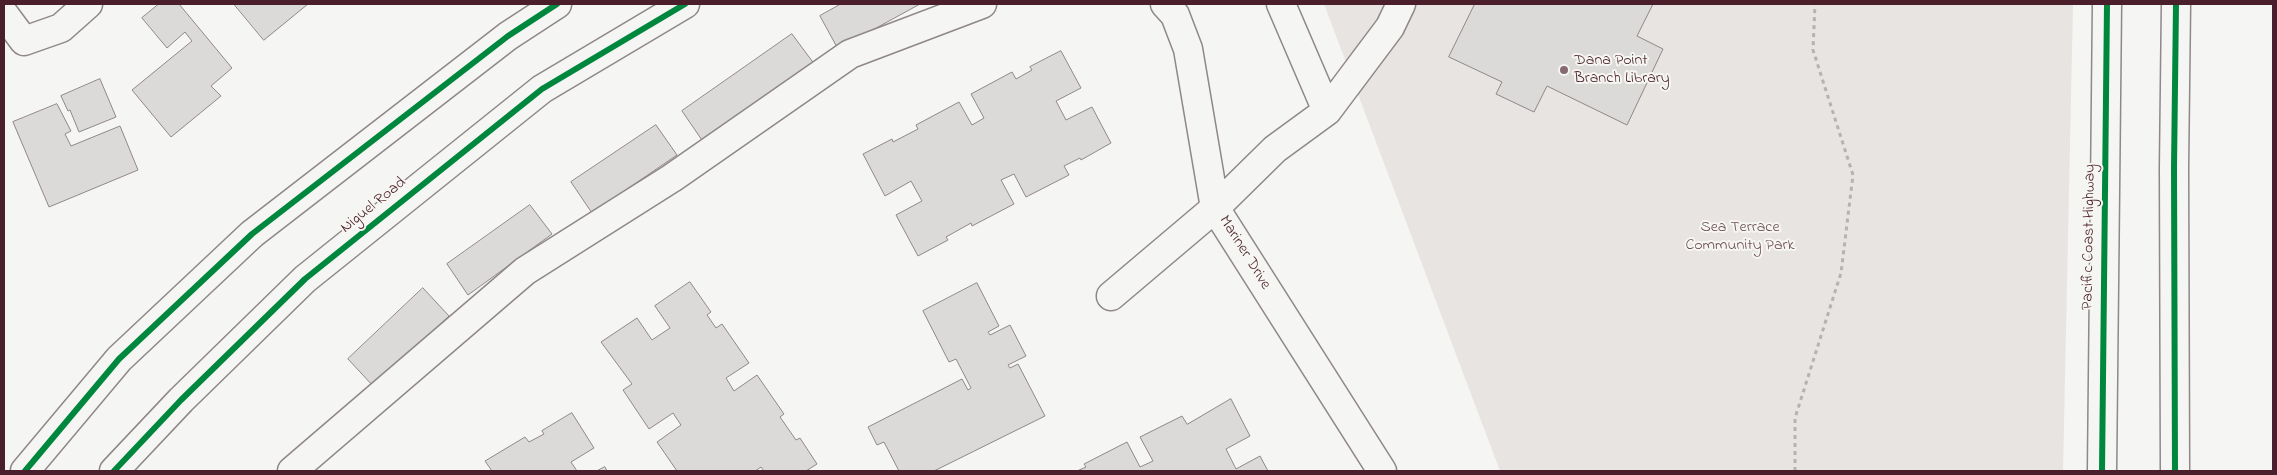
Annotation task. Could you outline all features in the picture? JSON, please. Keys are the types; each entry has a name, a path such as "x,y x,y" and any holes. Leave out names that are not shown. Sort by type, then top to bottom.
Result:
{"main road":[{"path":"4,14 24,41 61,28 88,4"},
{"path":"26,471 119,359 252,234 508,36 557,4"},
{"name":"Niguel Road","path":"114,471 181,400 305,280 542,89 686,4"},
{"path":"292,471 525,272 672,178 850,54 982,4"},
{"path":"1111,296 1215,208 1188,49 1175,15 1165,4"},
{"path":"1281,4 1327,111"},
{"name":"Mariner Drive","path":"1382,471 1215,208 1275,149 1327,111 1390,27 1401,4"},
{"name":"Pacific Coast Highway","path":"2102,471 2107,4"},
{"path":"2175,471 2174,168 2176,4"}],"path":[{"path":"1795,471 1795,418 1841,273 1853,175 1813,50 1815,4"}],"green space":[{"name":"Sea Terrace Community Park","path":"1324,4 2073,4 2063,471 1500,471"}],"building":[{"path":"159,4 179,4 232,68 211,86 221,96 171,137 132,90 192,41 185,32 167,48 142,18"},
{"path":"234,4 308,4 264,40"},
{"path":"841,4 920,4 838,49 820,16"},
{"name":"Dana Point Branch Library","path":"1475,4 1653,4 1637,36 1663,49 1627,125 1547,86 1534,112 1496,94 1502,82 1449,57"},
{"path":"792,34 815,65 704,143 682,111"},
{"path":"1061,51 1081,88 1056,101 1066,120 1092,107 1111,143 1081,160 1080,158 1064,166 1069,175 1026,197 1014,174 1001,180 1014,204 972,226 971,223 946,237 948,240 918,256 896,215 922,201 911,181 885,196 863,154 892,139 893,142 918,129 916,125 959,102 972,125 984,118 971,94 1012,72 1016,79 1032,70 1030,67"},
{"path":"100,79 116,117 79,132 70,110 68,111 61,96"},
{"path":"57,104 71,131 65,134 71,146 120,126 138,170 49,207 13,122"},
{"path":"656,125 677,155 592,213 571,182"},
{"path":"530,205 552,234 468,295 447,264"},
{"path":"690,282 711,312 707,315 716,328 722,324 749,363 726,378 734,391 757,375 784,414 780,417 796,440 800,438 817,464 806,471 764,471 761,467 755,471 677,471 657,442 681,425 673,413 649,429 623,390 632,384 601,342 637,318 652,340 670,328 655,306"},
{"path":"977,283 999,326 988,332 990,335 1010,325 1026,356 1008,365 1010,368 1018,364 1045,416 934,471 899,471 884,442 877,445 868,427 962,379 968,390 971,388 956,359 949,362 923,311"},
{"path":"423,288 449,316 374,387 348,359"},
{"path":"1231,399 1250,436 1226,449 1236,469 1260,456 1268,471 1077,471 1086,467 1084,464 1127,442 1140,467 1153,461 1140,437 1182,416 1187,424"},
{"path":"572,413 594,448 571,462 577,471 492,471 485,461 525,437 529,442 544,434 542,431"},
{"path":"605,467 607,471 597,471"}],"cycle path":[{"path":"25,471 119,359 252,234 508,36 557,4"},
{"path":"114,471 181,400 305,279 542,89 685,4"},
{"path":"2102,471 2107,4"},
{"path":"2175,471 2174,168 2176,4"}],"place":[{"name":"Dana Point Branch Library","path":"1564,70"}]}
